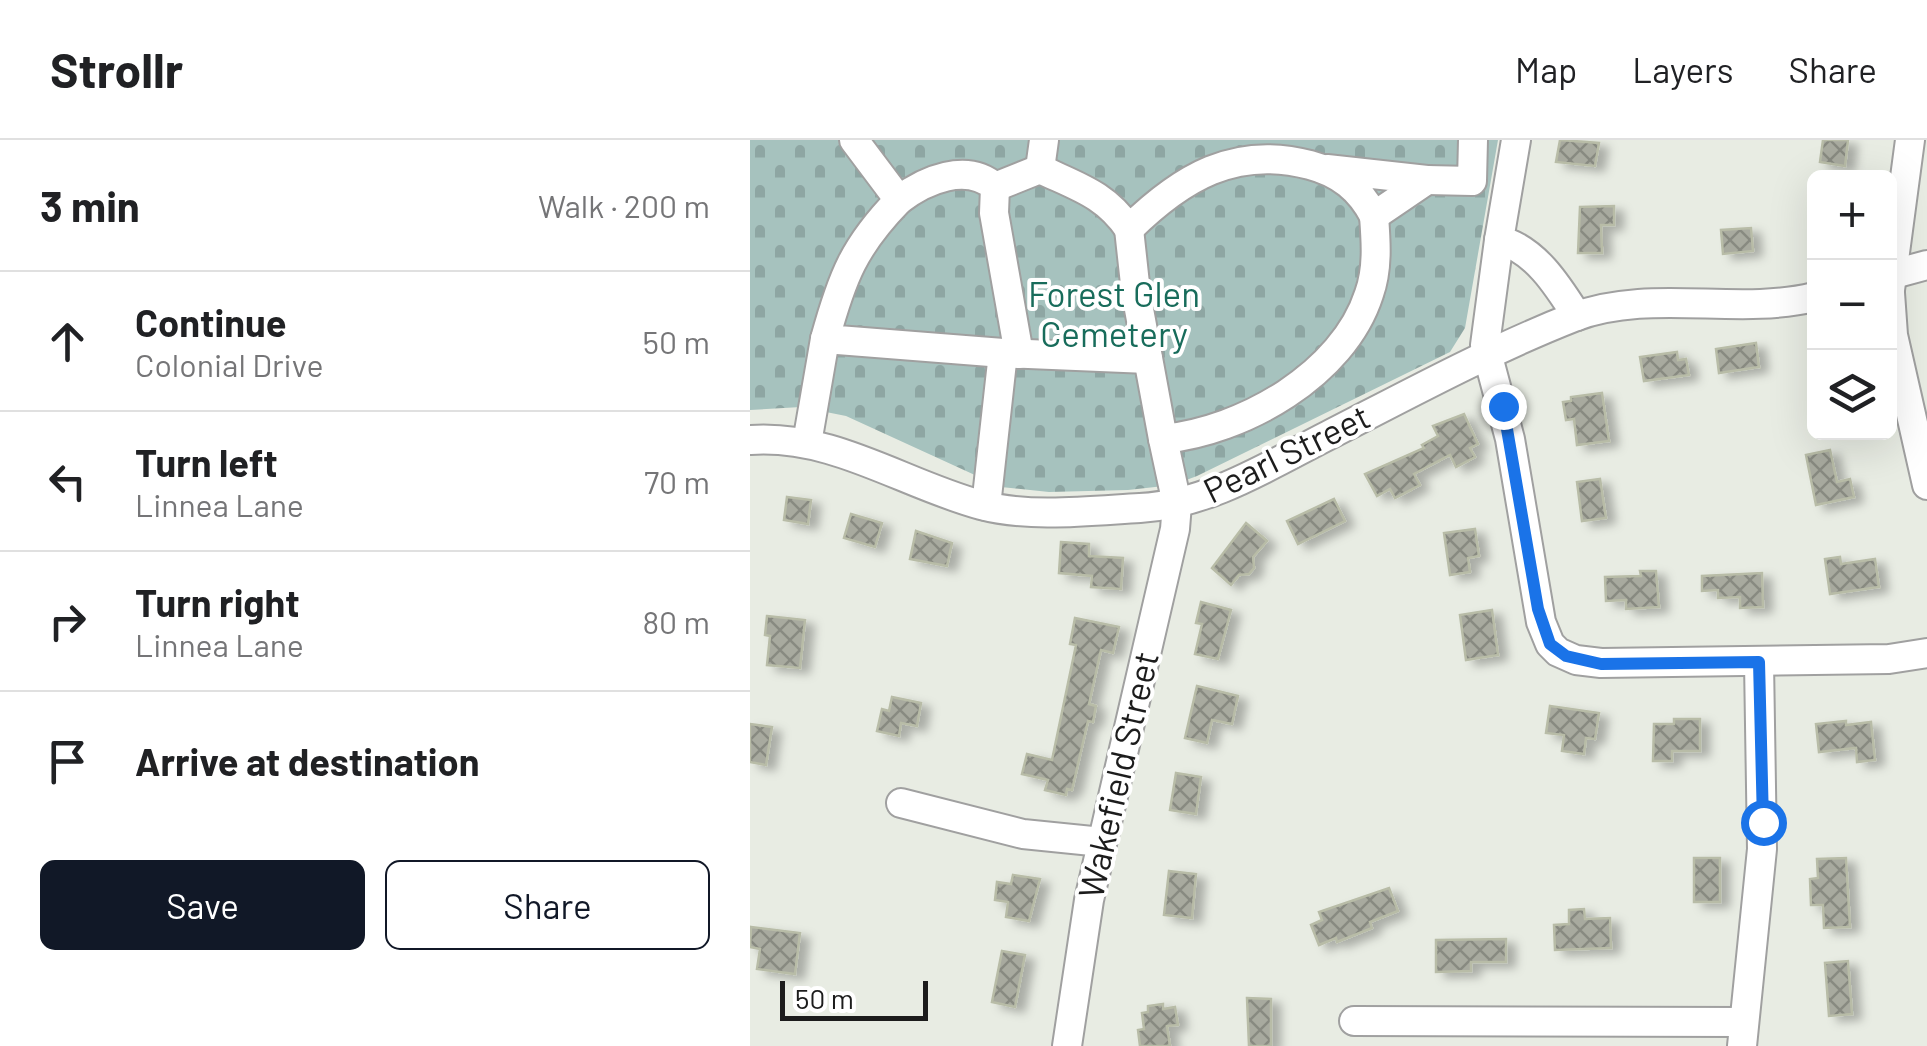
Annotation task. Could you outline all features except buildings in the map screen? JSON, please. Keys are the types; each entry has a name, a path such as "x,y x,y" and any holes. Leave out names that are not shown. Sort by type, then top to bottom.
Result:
{"street":[{"path":"854,140 899,200"},
{"path":"1040,169 1044,140"},
{"path":"1472,181 1473,140"},
{"path":"1516,140 1487,320 1487,356 1503,406 1538,609 1550,644 1566,656 1601,664 1888,659 1927,654"},
{"path":"1893,260 1910,140"},
{"path":"1129,229 1169,194 1216,167 1270,156 1326,169 1428,180 1510,182"},
{"path":"995,187 1040,169 1113,206 1129,229 1148,359 1178,504"},
{"path":"1163,439 1191,436 1230,422 1286,392 1324,362 1356,322 1371,290 1376,257 1374,216 1364,197 1326,169"},
{"path":"807,443 826,339 848,265 876,223 899,200 931,181 956,175 980,177 995,187"},
{"path":"1374,216 1428,180"},
{"path":"986,506 1011,354 994,212 995,187"},
{"path":"1499,240 1519,248 1540,266 1577,316"},
{"path":"1897,280 1927,265"},
{"name":"Pearl Street","path":"750,440 807,443 861,458 986,506 1055,510 1178,504 1233,484 1487,356 1577,316 1635,306 1770,304 1807,298"},
{"path":"826,339 1011,354 1148,359"},
{"path":"1896,350 1927,485"},
{"name":"Wakefield Street","path":"1067,1046 1076,969 1102,842 1176,529 1178,504"},
{"path":"1354,1021 1743,1034 1762,848 1759,662"},
{"path":"902,804 1024,834 1102,842"}],"green space":[{"name":"Forest Glen Cemetery","path":"750,140 1498,140 1465,328 1450,352 1173,485 1049,492 1001,487 846,416 801,407 750,410"}],"route":[{"path":"1503,406 1538,609 1550,644 1576,660 1601,664 1759,662 1763,822"}]}
